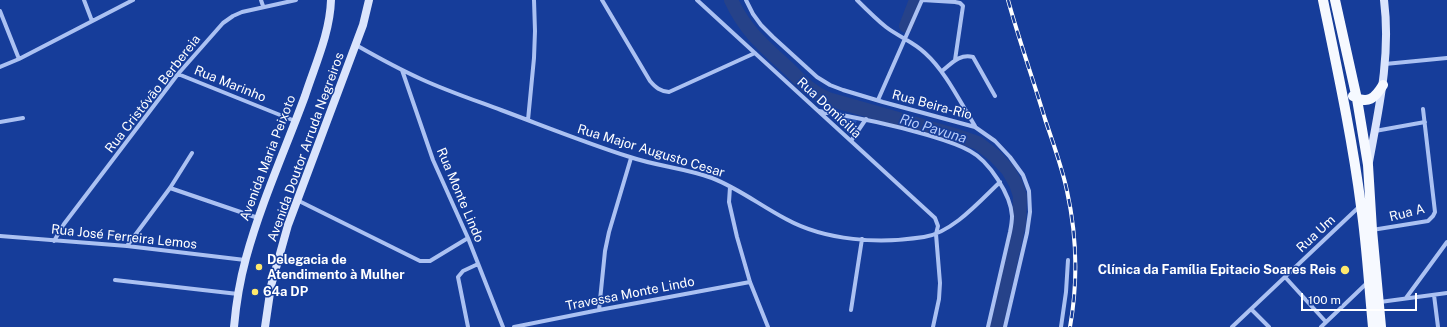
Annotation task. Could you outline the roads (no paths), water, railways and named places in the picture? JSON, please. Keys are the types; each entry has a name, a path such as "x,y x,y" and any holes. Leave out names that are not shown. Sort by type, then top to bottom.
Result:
{"main road":[{"name":"Avenida Maria Peixoto","path":"234,327 245,260 258,218 296,122 328,25 331,0"},
{"name":"Avenida Doutor Arruda Negreiros","path":"265,327 276,265 288,225 356,45 367,12 369,0"},
{"path":"1323,0 1337,66 1361,205 1373,327"},
{"path":"1335,0 1357,99 1368,165 1372,230 1381,327"},
{"path":"1368,165 1386,64 1386,16 1384,0"},
{"path":"1337,66 1347,91 1357,99 1370,100 1375,97 1383,85"}],"street":[{"path":"84,0 92,21"},
{"path":"0,67 134,0"},
{"path":"261,0 263,6"},
{"name":"Rua Cristóvão Berbereia","path":"54,241 64,224 178,74 223,23 242,12 263,6 296,0"},
{"path":"528,120 534,58 534,0"},
{"path":"602,0 650,81 654,86 664,92 669,92 755,53"},
{"name":"Rua Domicilia","path":"697,0 930,213 937,222 938,226 936,234 940,283 939,299 933,327"},
{"name":"Rua Beira-Rio","path":"746,0 761,25 817,77 843,90 976,127 995,141 1010,157 1023,175 1029,191 1030,212 1027,233 1005,327"},
{"path":"857,0 878,20 924,52 942,72 976,127"},
{"path":"878,100 922,0 955,2 960,3 963,6 955,60"},
{"path":"0,11 19,58"},
{"name":"Rua Major Augusto Cesar","path":"356,45 423,80 631,158 702,175 730,187 802,227 837,237 897,240 925,237 936,234 960,219 1000,182"},
{"path":"942,72 955,60 966,56 972,57 995,96"},
{"path":"1386,64 1447,58"},
{"name":"Rua Monte Lindo","path":"402,70 433,160 468,238 503,327"},
{"name":"Rua Marinho","path":"178,74 296,122"},
{"name":"Rua A","path":"1372,230 1428,221 1435,212 1423,109"},
{"path":"818,111 866,119 949,142 972,151 985,163 1000,182 1009,202 1012,216 988,327"},
{"path":"0,122 23,118"},
{"path":"851,141 866,119"},
{"path":"1375,131 1425,122"},
{"path":"127,246 170,188 192,153"},
{"path":"599,310 605,252 609,232 631,158"},
{"path":"730,187 729,202 732,217 750,282 768,327"},
{"path":"170,188 258,218"},
{"path":"297,200 420,261 430,260 468,238"},
{"name":"Rua Um","path":"1232,327 1252,310 1361,205"},
{"name":"Rua José Ferreira Lemos","path":"0,236 127,246 245,260"},
{"path":"851,310 862,239"},
{"path":"1406,298 1447,242"},
{"path":"1061,327 1066,292 1068,260"},
{"path":"468,327 458,277 463,271 478,264"},
{"path":"1285,277 1326,322"},
{"path":"115,280 239,294"},
{"name":"Travessa Monte Lindo","path":"514,327 750,282"},
{"path":"1321,327 1369,282"},
{"path":"1379,302 1447,293"},
{"path":"1434,295 1438,327"},
{"path":"1252,310 1269,327"}],"waterway":[{"name":"Rio Pavuna","path":"731,0 743,21 756,38 812,90 828,99 978,143 995,156 1008,170 1016,184 1020,196 1019,224 996,327"},
{"path":"906,26 916,0"}],"railway":[{"path":"1008,0 1021,45 1060,164 1070,208 1073,225 1075,259 1073,310 1070,327"}],"place":[{"name":"Delegacia de Atendimento à Mulher","path":"259,267"},
{"name":"Clínica da Família Epitacio Soares Reis","path":"1345,270"},
{"name":"64a DP","path":"255,292"}]}
